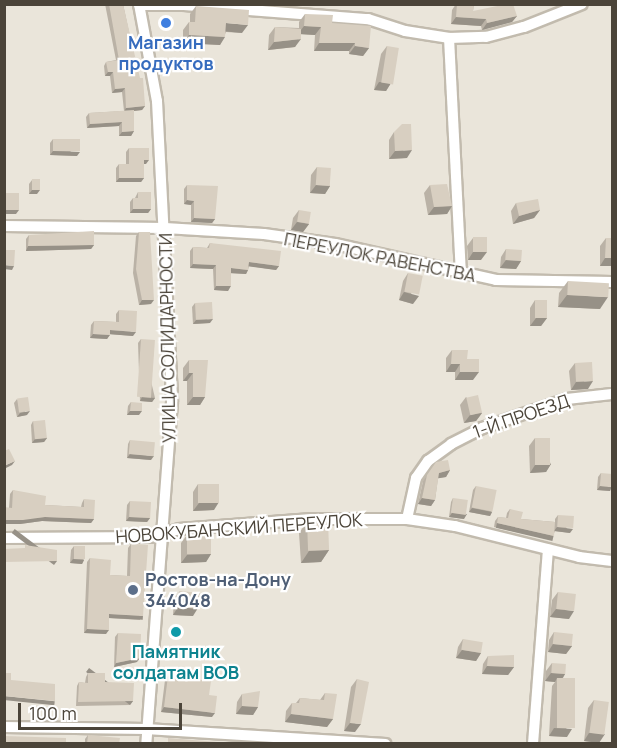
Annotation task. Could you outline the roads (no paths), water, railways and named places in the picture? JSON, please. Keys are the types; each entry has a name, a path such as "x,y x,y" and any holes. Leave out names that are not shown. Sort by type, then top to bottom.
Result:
{"street":[{"path":"139,5 184,5 368,19 405,31 449,38 486,37 582,4"},
{"name":"УЛИЦА СОЛИДАРНОСТИ","path":"139,5 157,101 172,402 164,531 146,744"},
{"path":"449,38 461,273"},
{"name":"ПЕРЕУЛОК РАВЕНСТВА","path":"4,226 165,228 335,244 496,280 612,282"},
{"name":"1-Й ПРОЕЗД","path":"407,519 416,478 428,461 450,444 482,428 567,399 612,394"},
{"name":"НОВОКУБАНСКИЙ ПЕРЕУЛОК","path":"4,538 150,537 164,531 312,519 407,519 455,526 548,549 612,561"},
{"path":"533,744 548,549"},
{"path":"4,727 146,729 386,744"}],"place":[{"name":"Магазин продуктов","path":"166,23"},
{"name":"Ростов-на-Дону 344048","path":"133,590"},
{"name":"Памятник солдатам ВОВ","path":"176,632"}]}
